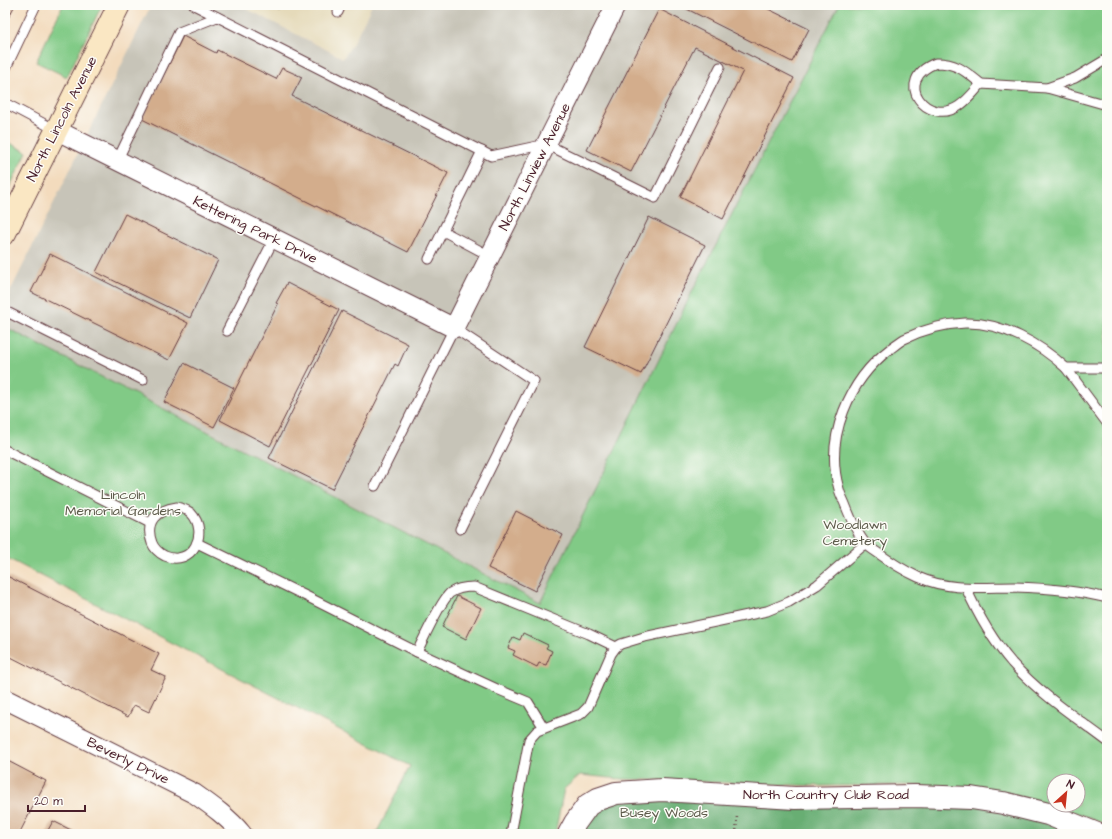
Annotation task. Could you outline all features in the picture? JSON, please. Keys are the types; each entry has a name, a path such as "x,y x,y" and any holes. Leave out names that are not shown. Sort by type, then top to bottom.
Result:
{"main road":[{"name":"North Lincoln Avenue","path":"5,232 119,5"}],"street":[{"name":"North Linview Avenue","path":"454,328 616,5"},
{"name":"Kettering Park Drive","path":"56,130 454,328"},
{"name":"Beverly Drive","path":"5,699 195,794 235,825 242,834"},
{"name":"North Country Club Road","path":"569,834 588,805 598,799 616,793 662,790 795,798 914,796 971,798 1003,803 1048,814 1097,834"}],"lane":[{"path":"5,70 36,5"},
{"path":"194,5 491,156 546,144 655,198 720,67"},
{"path":"117,161 179,32 217,17"},
{"path":"1047,88 1075,78 1107,59"},
{"path":"981,84 971,97 958,107 945,111 934,110 923,105 916,96 914,87 917,76 926,67 936,63 948,63 961,69 981,84 1047,88 1107,105"},
{"path":"5,103 56,130"},
{"path":"429,259 482,151"},
{"path":"443,231 490,256"},
{"path":"226,331 274,239"},
{"path":"5,311 143,380"},
{"path":"1107,423 1066,368 1054,357 1034,343 1012,333 988,326 966,323 948,325 923,331 902,340 883,354 864,374 852,393 840,422 836,445 836,466 839,488 850,517 865,544 919,578 938,584 966,588 1014,587 1059,589 1089,593 1107,598"},
{"path":"374,486 454,328 534,382 460,529"},
{"path":"1066,368 1107,368"},
{"path":"5,450 150,523"},
{"path":"177,507 190,512 197,521 199,532 197,543 190,553 181,558 172,558 162,554 154,547 150,536 150,523 155,516 167,508 177,507"},
{"path":"197,543 308,596 417,652 528,702 544,728"},
{"path":"511,834 529,740 537,731 582,714 588,707 611,654 616,647 644,637 766,611 788,602 817,585 865,544"},
{"path":"417,652 450,593 463,587 474,587 589,634 616,647"},
{"path":"966,588 975,608 991,636 1012,663 1042,692 1107,741"}],"path":[{"path":"654,834 666,832 678,834"}],"shaded area":[{"path":"151,5 239,5 343,58 352,45 372,5 841,5 540,603 5,327 5,302"},
{"path":"239,5 372,5 344,58"}],"green space":[{"path":"63,5 102,5 67,77 36,62"},
{"name":"Woodlawn Cemetery","path":"839,5 1107,5 1107,826 1075,813 1086,813 1086,773 1046,773 1046,804 1028,799 966,788 906,785 821,786 621,779 580,775 564,789 555,834 376,834 410,766 5,557 5,327 540,603 693,290"},
{"path":"6,141 27,152 5,196 5,142"},
{"name":"Busey Woods","path":"971,798 1097,834 569,834 598,799"}],"building":[{"path":"5,5 15,5 5,24"},
{"path":"271,5 280,5 278,9"},
{"path":"679,5 760,5 809,29 792,62"},
{"path":"659,9 794,78 723,219 680,197 743,71 695,47 631,172 587,150"},
{"path":"183,36 216,53 217,50 276,79 282,68 302,77 292,96 448,173 408,252 142,119"},
{"path":"125,214 218,260 190,318 96,272"},
{"path":"649,217 705,245 641,374 585,347"},
{"path":"50,254 188,323 169,360 31,292"},
{"path":"287,283 339,310 270,446 220,420"},
{"path":"342,311 408,344 398,366 395,364 332,489 269,458"},
{"path":"184,363 234,388 214,427 164,402"},
{"path":"516,511 563,535 535,591 488,568"},
{"path":"5,575 159,654 151,670 166,677 149,712 134,705 128,717 5,654"},
{"path":"457,596 481,608 466,639 442,627"},
{"path":"523,633 548,645 546,648 552,651 546,665 539,663 537,667 513,655 515,651 508,648 513,637 520,640"},
{"path":"6,760 46,781 19,834 5,834"},
{"path":"53,821 79,834 46,834"}],"park label":[{"name":"Lincoln Memorial Gardens","path":"123,504"}]}
